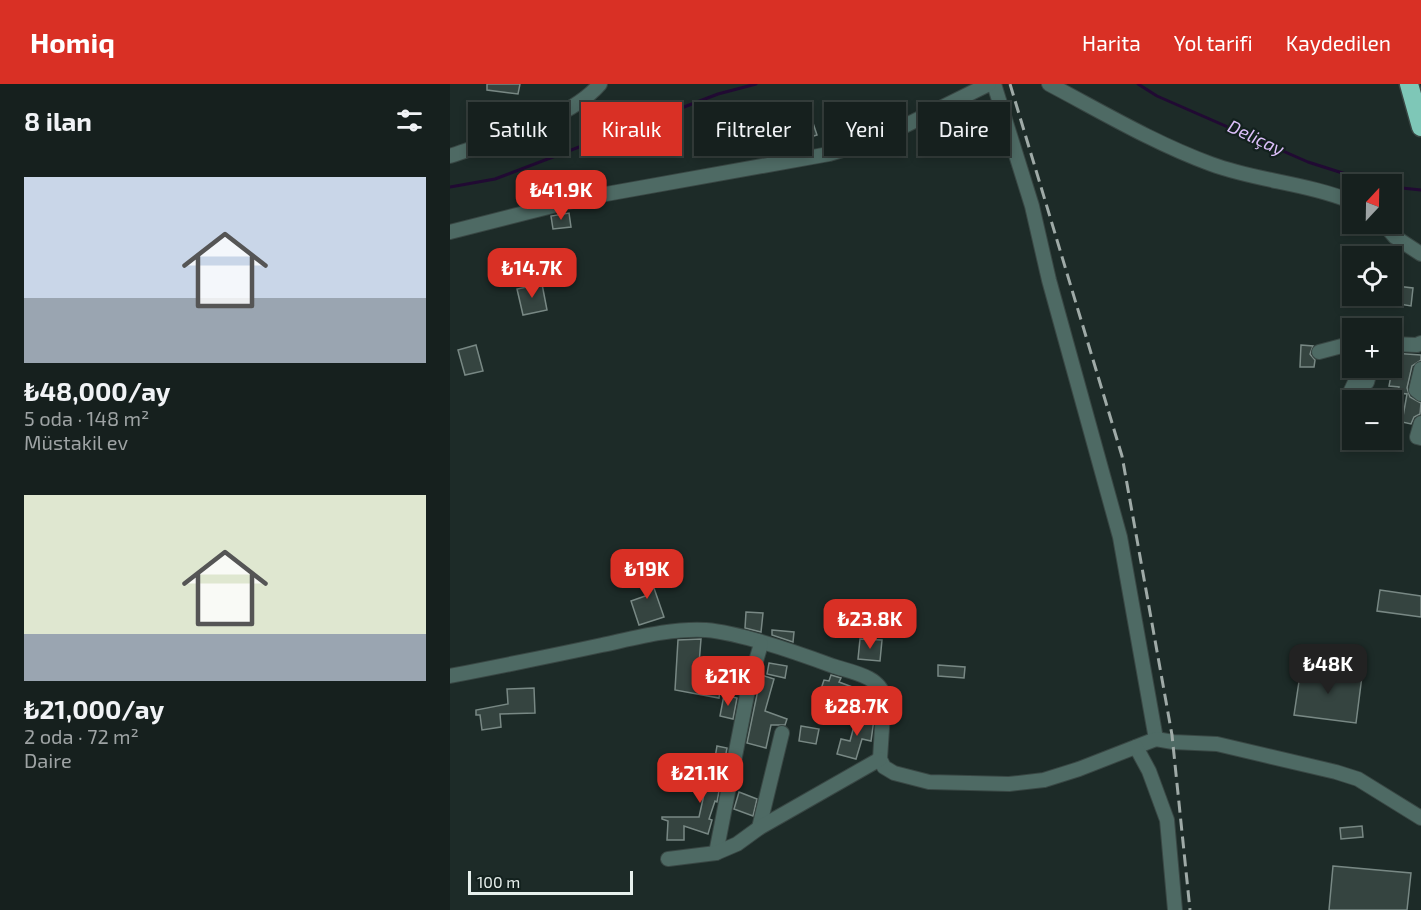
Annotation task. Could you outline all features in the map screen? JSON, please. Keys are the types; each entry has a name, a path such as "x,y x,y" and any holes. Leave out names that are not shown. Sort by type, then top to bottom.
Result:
{"highway":[{"path":"1409,84 1421,127"}],"street":[{"path":"450,156 544,121 582,99 600,84"},
{"path":"450,232 584,198 829,154 876,140 989,84"},
{"path":"994,84 1029,197 1049,280 1120,537 1156,739"},
{"path":"1049,84 1139,132 1209,163 1239,173 1319,190 1342,198"},
{"path":"1392,234 1421,254"},
{"path":"1402,344 1421,343"},
{"path":"1319,352 1342,346"},
{"path":"1421,369 1416,390 1421,394"},
{"path":"1351,390 1354,384 1366,382 1367,378"},
{"path":"1421,423 1417,437 1421,438"},
{"path":"450,676 682,630 707,630 761,644 866,677 882,689 883,719 880,759 884,767 894,773 921,780 1009,784 1044,780 1078,770 1156,739 1217,744 1336,771 1358,779 1421,818"},
{"path":"716,853 749,685 761,644"},
{"path":"759,828 782,733"},
{"path":"1136,747 1149,771 1167,820 1175,910"},
{"path":"668,859 716,853 737,844 759,828 880,759"}],"building":[{"path":"487,84 520,84 518,94 487,90"},
{"path":"812,123 817,135 812,137"},
{"path":"569,213 571,227 553,229 551,216"},
{"path":"542,284 547,310 523,315 517,289"},
{"path":"1402,287 1413,288 1411,306 1402,304"},
{"path":"476,345 483,371 465,375 458,350"},
{"path":"1301,345 1313,346 1310,354 1315,360 1314,367 1300,367"},
{"path":"1402,354 1421,355 1421,360 1412,366 1407,388 1410,397 1421,403 1420,414 1414,417 1411,424 1402,422 1407,394 1402,393 1399,387 1389,386 1391,378 1402,378"},
{"path":"646,565 664,617 639,625 631,601 648,595 636,569"},
{"path":"1380,590 1421,596 1421,617 1377,611"},
{"path":"746,612 763,613 761,632 745,628"},
{"path":"772,630 794,632 793,642 772,635"},
{"path":"701,639 699,664 702,664 701,673 722,677 719,698 675,690 678,640"},
{"path":"860,639 882,640 880,661 858,659"},
{"path":"769,663 787,666 785,678 767,674"},
{"path":"938,665 965,667 964,678 938,676"},
{"path":"1325,665 1335,667 1335,672 1362,676 1356,723 1294,715 1301,668 1324,672"},
{"path":"761,675 774,679 765,711 787,719 785,725 771,725 766,748 747,743"},
{"path":"831,675 841,678 839,682 863,691 855,713 837,707 840,699 820,692 824,680 829,681"},
{"path":"534,688 535,713 500,714 501,727 482,730 480,715 476,715 476,710 508,704 507,689"},
{"path":"724,695 737,698 733,719 720,716"},
{"path":"857,715 874,719 871,741 862,739 856,759 837,754 841,739 850,741"},
{"path":"801,726 819,729 816,744 799,741"},
{"path":"717,746 727,748 717,802 715,801 709,819 712,820 708,834 684,826 684,840 667,840 668,821 662,817 699,817 707,781 711,782"},
{"path":"739,792 757,799 753,816 734,809"},
{"path":"1362,826 1363,837 1341,839 1340,828"},
{"path":"1333,866 1411,873 1407,910 1329,910"}],"waterway":[{"name":"Deliçay","path":"450,187 495,179 718,94 756,84"},
{"name":"Deliçay","path":"1138,84 1157,96 1308,162 1346,174"},
{"name":"Deliçay","path":"1402,188 1421,190"}],"railway":[{"path":"1010,84 1122,456 1172,735 1190,910"}]}
